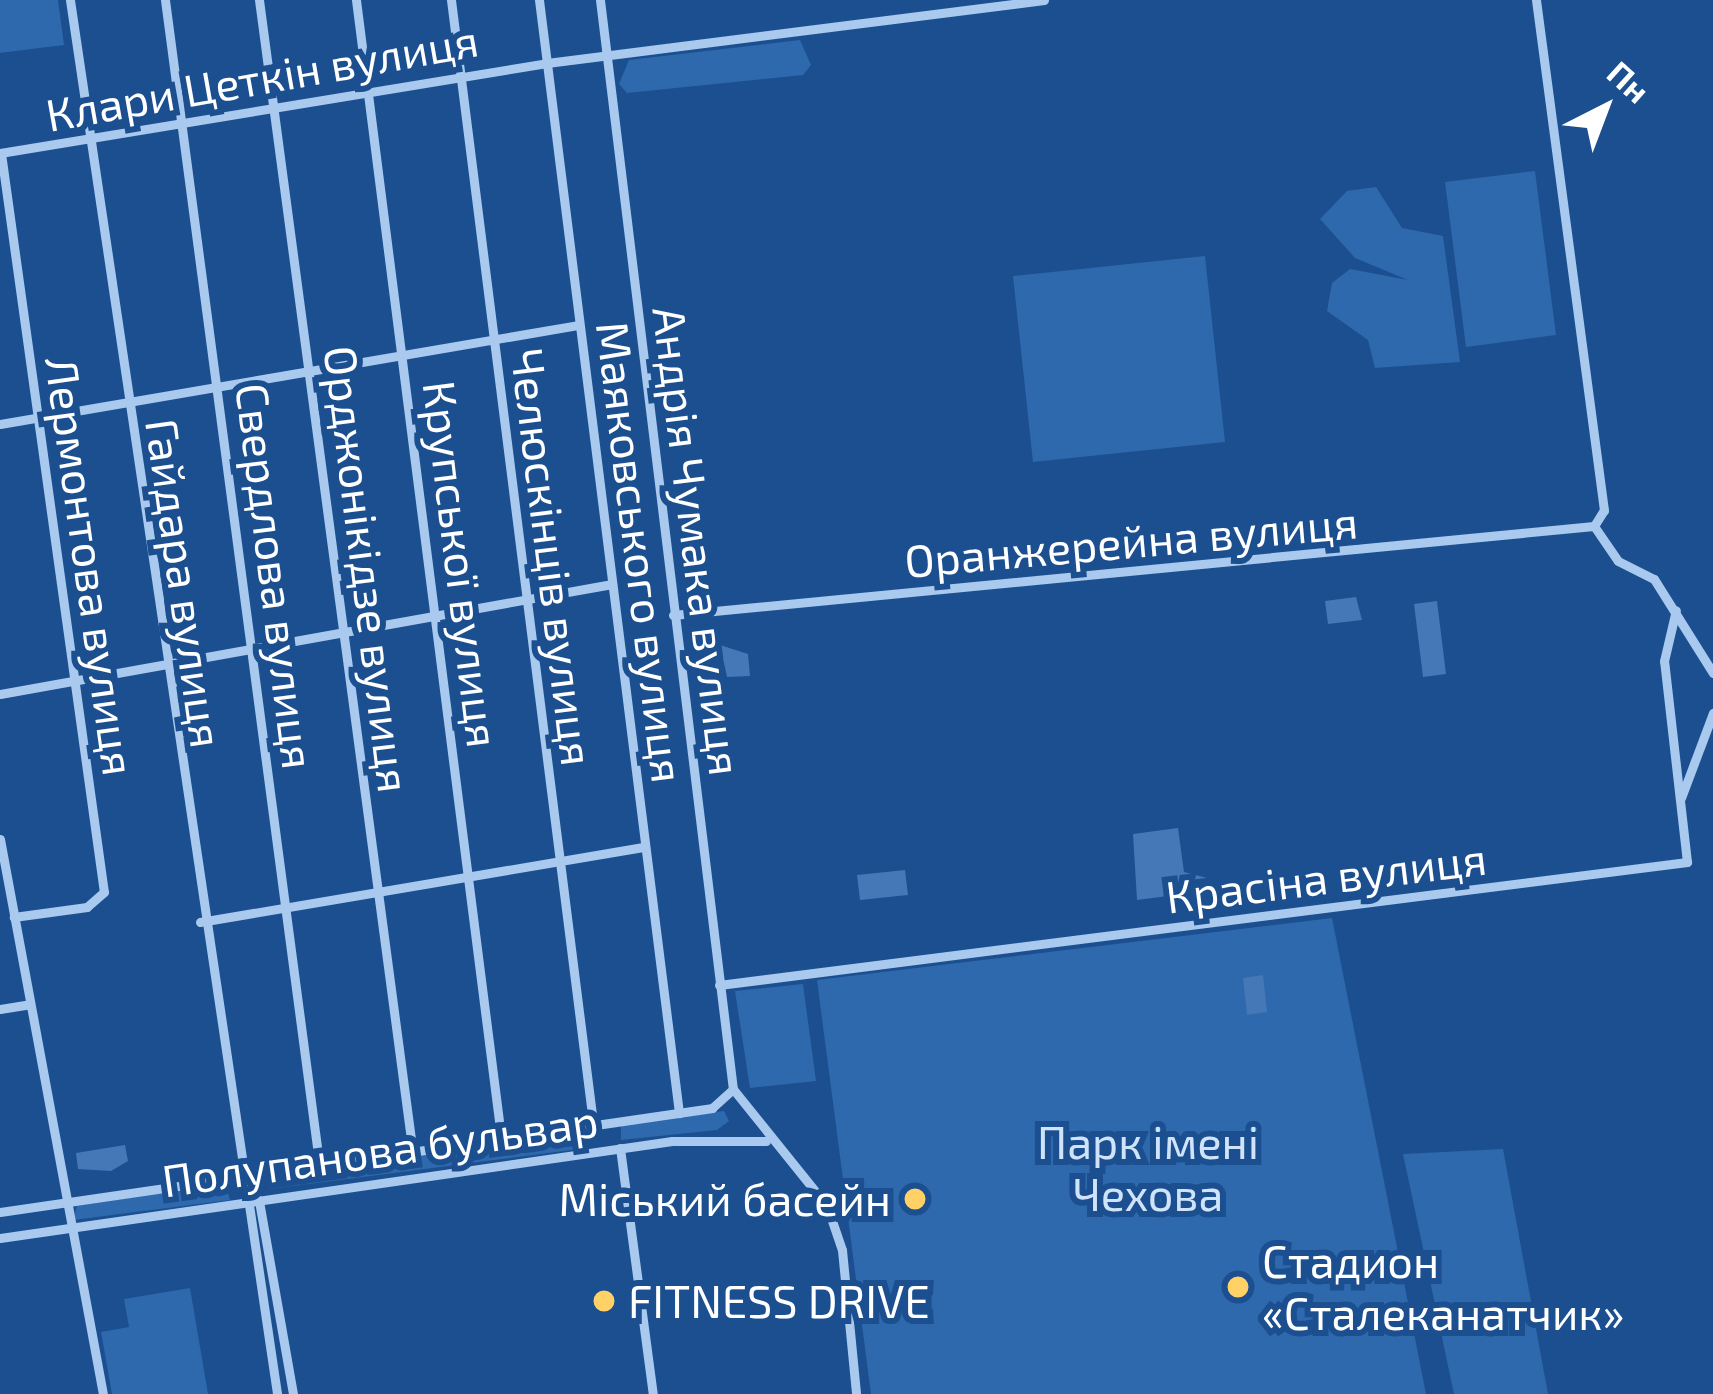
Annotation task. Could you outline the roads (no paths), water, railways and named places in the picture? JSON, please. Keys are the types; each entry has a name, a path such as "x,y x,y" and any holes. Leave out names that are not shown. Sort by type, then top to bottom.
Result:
{"street":[{"name":"Гайдара вулиця","path":"70,0 161,663 238,1174 277,1394"},
{"name":"Свердлова вулиця","path":"165,0 319,1162"},
{"name":"Орджонікідзе вулиця","path":"260,0 412,1148"},
{"name":"Крупської вулиця","path":"356,0 501,1137"},
{"name":"Челюскінців вулиця","path":"451,0 592,1122"},
{"name":"Маяковського вулиця","path":"539,0 680,1113"},
{"name":"Андрія Чумака вулиця","path":"600,0 733,1089 740,1106 821,1196 838,1237 856,1394"},
{"name":"Клари Цеткін вулиця","path":"0,153 184,129 548,63 1044,0"},
{"path":"1536,0 1604,510 1594,526 1676,610 1713,673"},
{"name":"Лермонтова вулиця","path":"0,153 104,892 87,907 14,917"},
{"path":"0,424 578,325"},
{"name":"Оранжерейна вулиця","path":"674,615 1594,526"},
{"path":"0,694 612,584"},
{"name":"Красіна вулиця","path":"719,985 1688,862 1664,661 1676,610"},
{"path":"1680,799 1713,713"},
{"path":"0,838 103,1394"},
{"path":"200,922 645,847"},
{"path":"0,1009 30,1004"},
{"name":"Полупанова бульвар","path":"0,1212 412,1148 680,1113 725,1105 733,1089"},
{"path":"724,1135 740,1106"},
{"name":"Полупанова бульвар","path":"0,1238 724,1135 770,1142"},
{"path":"620,1148 653,1394"},
{"path":"238,1174 260,1202 293,1394"}],"place":[{"name":"Міський басейн","path":"915,1199"},
{"name":"Стадион «Сталеканатчик»","path":"1238,1287"},
{"name":"FITNESS DRIVE","path":"604,1301"}],"park label":[{"name":"Парк імені Чехова","path":"1148,1168"}]}
